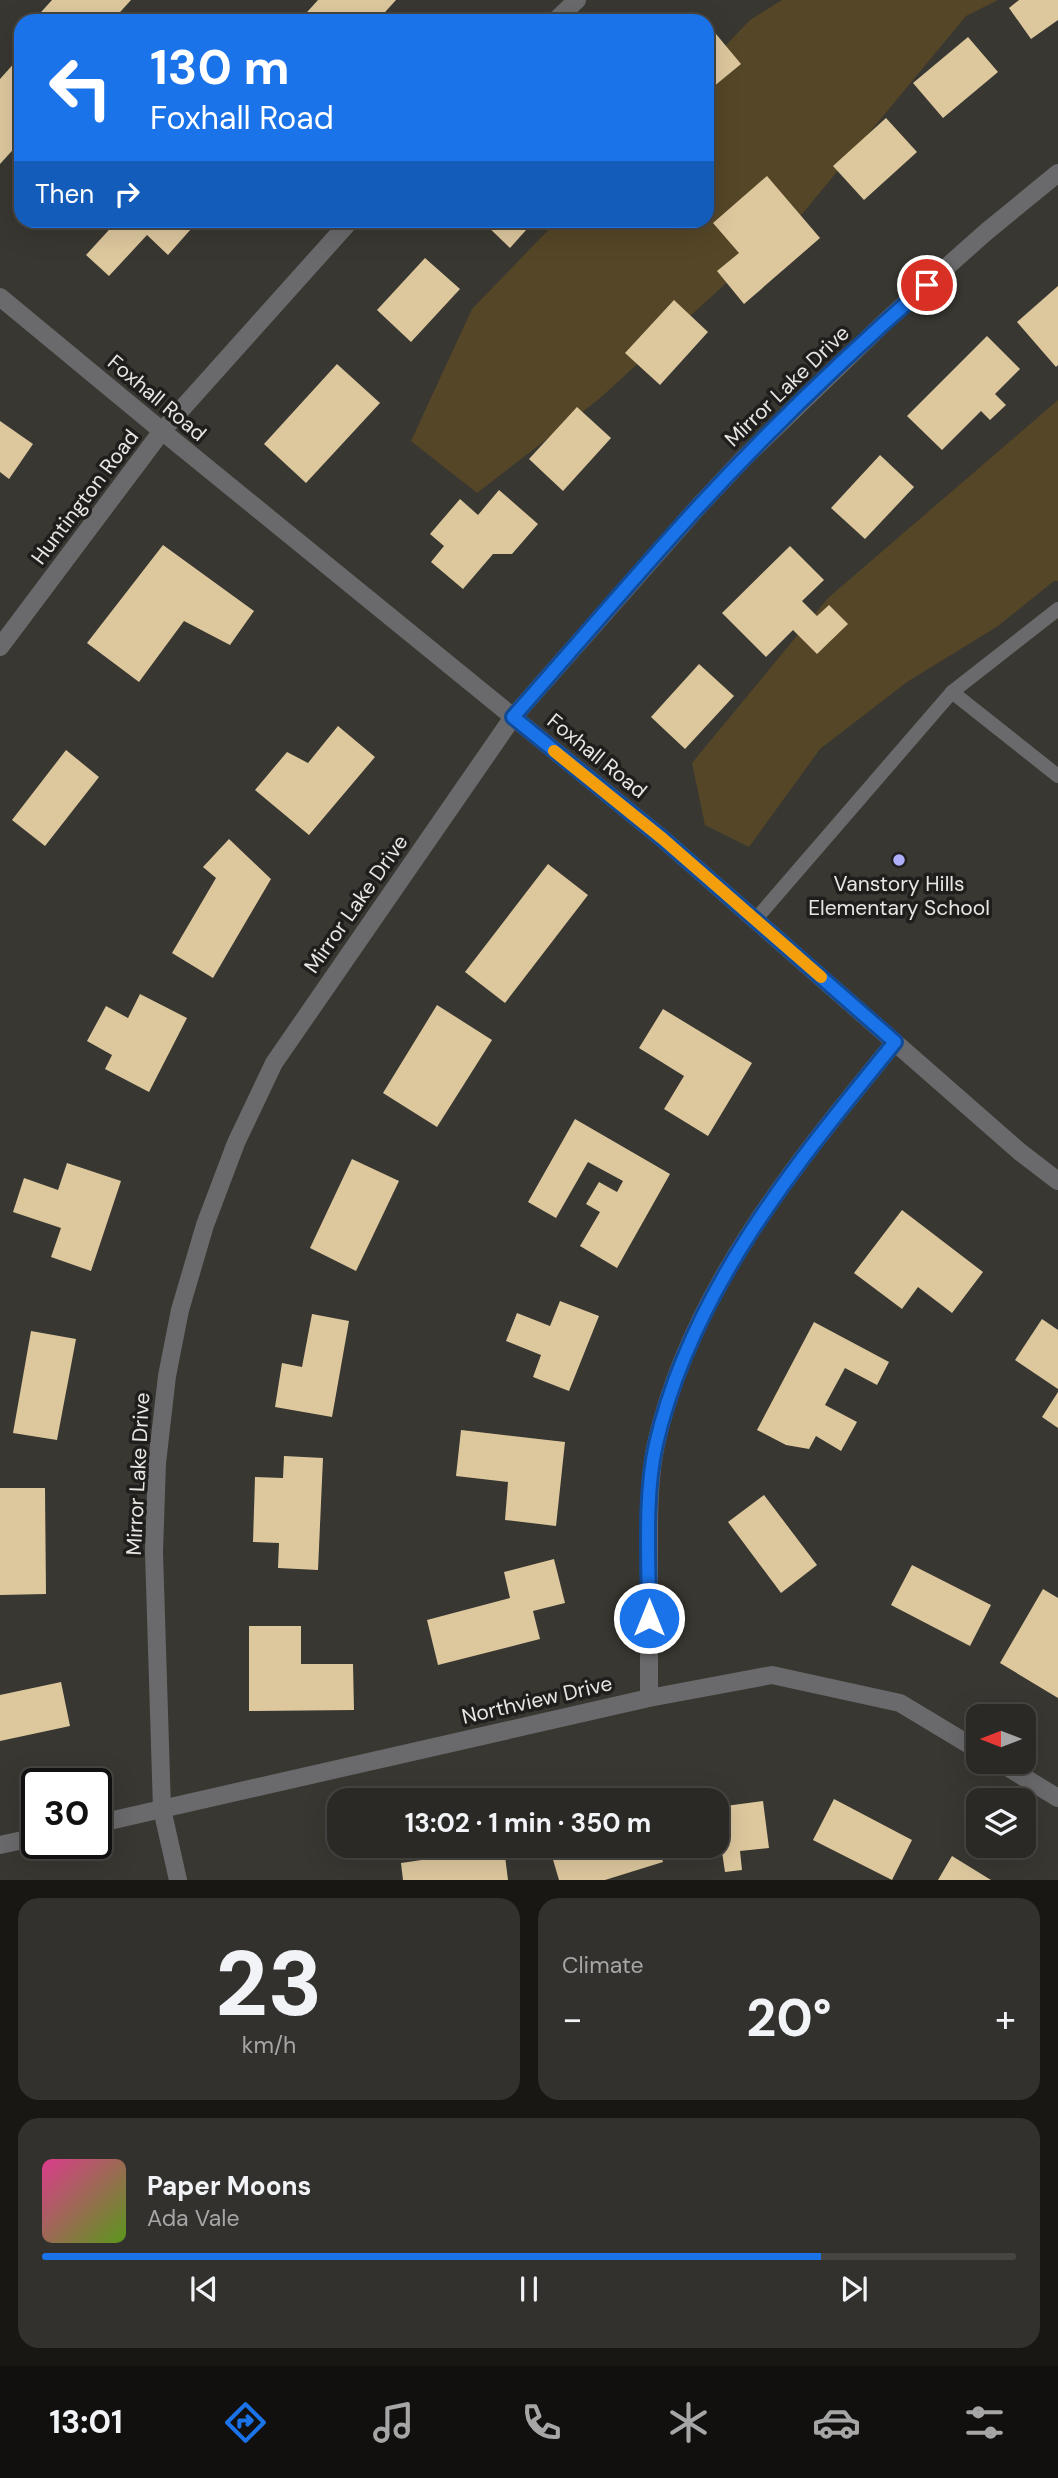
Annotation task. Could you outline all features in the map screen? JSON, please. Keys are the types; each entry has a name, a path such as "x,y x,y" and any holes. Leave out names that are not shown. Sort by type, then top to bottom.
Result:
{"street":[{"path":"563,14 578,0"},
{"name":"Mirror Lake Drive","path":"178,1880 162,1809 154,1552 157,1463 169,1363 180,1310 205,1225 236,1143 274,1063 513,717 744,458 887,320 986,232 1058,173"},
{"name":"Huntington Road","path":"0,648 162,431 344,228"},
{"name":"Foxhall Road","path":"0,297 663,839 1020,1152 1058,1181"},
{"path":"649,1698 649,1511 656,1446 674,1382 711,1301 755,1225 805,1153 895,1042"},
{"name":"Northview Drive","path":"112,1820 649,1698 772,1675 900,1703 966,1743"},
{"path":"1019,1774 1058,1798"},
{"path":"0,1845 21,1840"}],"lane":[{"path":"755,920 952,692 1058,610"},
{"path":"952,692 1058,776"}],"shaded area":[{"path":"782,0 998,0 966,16 802,214 599,399 477,493 411,441 472,309 550,228 714,228 714,58 750,20"},
{"path":"1058,400 1058,581 1054,581 998,626 907,682 820,749 749,847 705,825 692,763 828,598"}],"building":[{"path":"52,0 131,0 118,14 39,14"},
{"path":"318,0 396,0 383,14 305,14"},
{"path":"1019,0 1058,0 1058,20 1031,39 1009,8"},
{"path":"714,32 741,64 714,86"},
{"path":"968,37 998,72 943,118 913,83"},
{"path":"14,63 14,149 0,164 0,79"},
{"path":"886,118 917,152 864,200 833,166"},
{"path":"767,176 820,238 744,304 717,271 739,253 714,222"},
{"path":"111,228 192,228 168,255 147,235 109,276 86,255"},
{"path":"489,228 528,228 510,248"},
{"path":"425,258 460,289 411,342 377,310"},
{"path":"1058,286 1058,365 1056,367 1017,322"},
{"path":"674,300 708,332 660,385 625,353"},
{"path":"987,336 1020,369 995,394 1006,405 990,420 981,411 942,450 907,416"},
{"path":"337,364 380,403 306,483 264,444"},
{"path":"577,407 611,438 563,491 529,459"},
{"path":"0,421 33,444 9,479 0,472"},
{"path":"880,455 914,487 865,539 831,508"},
{"path":"499,490 538,524 512,554 493,554 463,589 431,562 444,546 430,534 460,499 478,515"},
{"path":"163,545 254,611 230,645 184,621 139,682 87,643"},
{"path":"790,546 824,580 802,601 817,616 829,605 848,624 817,654 793,630 766,657 722,613"},
{"path":"699,664 734,696 685,749 651,717"},
{"path":"338,726 375,757 309,835 255,790 287,752 308,763"},
{"path":"66,750 99,777 45,846 12,820"},
{"path":"229,839 271,879 213,978 172,953 216,878 203,867"},
{"path":"548,864 588,895 505,1003 465,972"},
{"path":"140,994 187,1018 149,1092 105,1069 112,1055 87,1041 106,1006 128,1018"},
{"path":"437,1005 492,1040 437,1127 383,1093"},
{"path":"663,1009 752,1063 708,1136 664,1109 684,1076 639,1048"},
{"path":"575,1119 670,1174 617,1268 580,1246 600,1212 586,1204 599,1182 617,1192 623,1181 588,1162 556,1218 528,1202"},
{"path":"352,1159 399,1181 356,1271 310,1248"},
{"path":"67,1163 121,1181 91,1271 51,1257 61,1228 13,1212 24,1178 58,1190"},
{"path":"902,1210 983,1272 952,1313 918,1287 902,1309 854,1273"},
{"path":"560,1301 599,1316 569,1391 533,1377 541,1355 506,1341 517,1313 550,1326"},
{"path":"312,1314 349,1321 332,1417 275,1407 282,1363 302,1367"},
{"path":"1042,1319 1058,1330 1058,1389 1015,1360"},
{"path":"814,1322 889,1362 877,1385 845,1368 825,1405 857,1422 841,1451 816,1436 809,1449 786,1445 757,1430"},
{"path":"31,1331 76,1339 57,1440 13,1433"},
{"path":"1058,1392 1058,1428 1042,1417"},
{"path":"461,1430 565,1442 556,1526 505,1520 508,1482 456,1476"},
{"path":"284,1456 323,1458 318,1570 278,1568 279,1543 253,1542 255,1477 283,1478"},
{"path":"0,1488 45,1488 46,1594 0,1595"},
{"path":"764,1495 817,1565 781,1593 728,1522"},
{"path":"554,1559 565,1603 533,1611 540,1639 438,1665 427,1620 510,1598 504,1572"},
{"path":"912,1565 991,1605 970,1646 891,1605"},
{"path":"1043,1589 1058,1598 1058,1698 1000,1663"},
{"path":"249,1626 301,1626 301,1664 353,1664 354,1710 249,1711"},
{"path":"61,1682 70,1726 0,1741 0,1695"},
{"path":"834,1799 912,1840 892,1880 813,1840"},
{"path":"763,1801 769,1848 740,1851 742,1870 725,1872 723,1858 729,1858 729,1806"},
{"path":"952,1856 991,1880 938,1880"},
{"path":"435,1858 505,1858 508,1880 403,1880 401,1863"},
{"path":"553,1858 662,1858 663,1862 605,1880 559,1880"}],"slow traffic":[{"path":"554,751 663,839 821,977"}],"place":[{"name":"Vanstory Hills Elementary School","path":"899,860"}],"route":[{"path":"649,1618 649,1511 656,1446 674,1382 711,1301 755,1225 805,1153 895,1042 663,839 513,717 744,458 927,285"}]}
